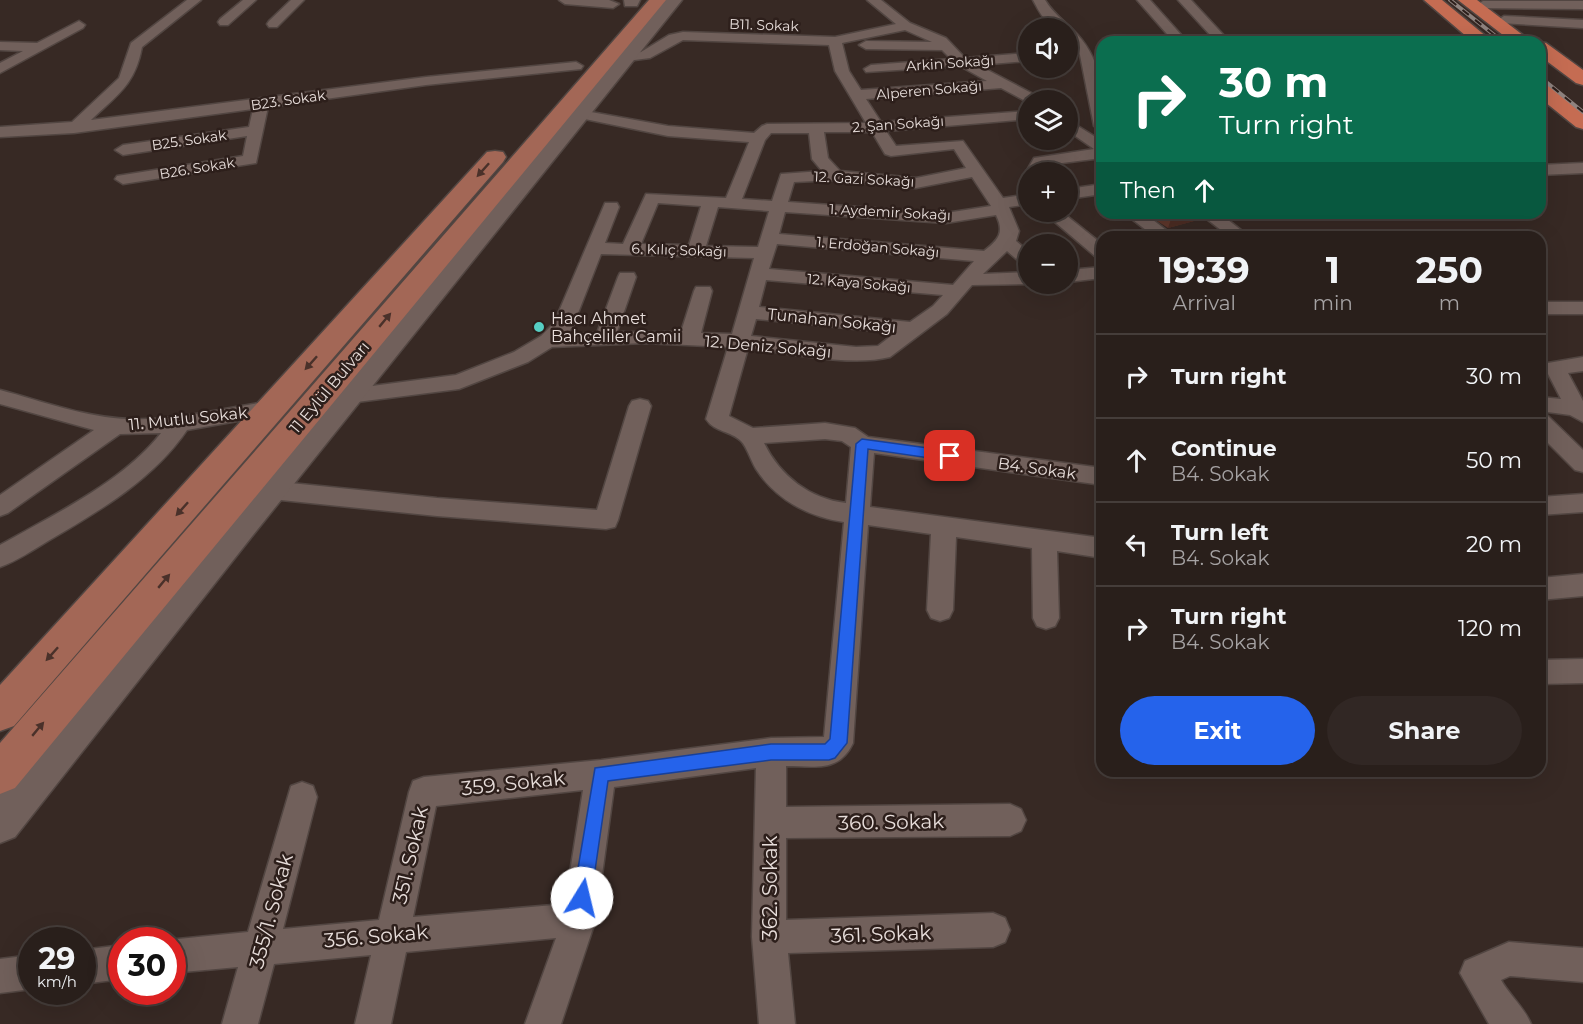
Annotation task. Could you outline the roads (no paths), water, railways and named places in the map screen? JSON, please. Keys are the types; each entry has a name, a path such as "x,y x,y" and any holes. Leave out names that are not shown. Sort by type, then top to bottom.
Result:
{"highway":[{"path":"1415,0 1460,36"},
{"path":"1432,0 1477,36"},
{"path":"1475,2 1525,36"},
{"path":"1475,2 1516,36"},
{"path":"1546,52 1583,79"},
{"path":"1546,59 1583,86"},
{"path":"1546,93 1583,123"},
{"path":"1546,105 1583,133"}],"main road":[{"path":"0,822 674,0"},
{"name":"11 Eylül Bulvarı","path":"0,713 576,66 629,3"},
{"name":"11 Eylül Bulvarı","path":"0,774 629,3"}],"street":[{"path":"74,128 125,80 132,66 136,46 195,0"},
{"path":"224,22 250,0"},
{"path":"273,24 298,0"},
{"path":"565,0 629,3"},
{"path":"875,2 898,0"},
{"path":"1039,0 1051,18"},
{"path":"1143,0 1176,36"},
{"path":"1184,0 1217,36"},
{"path":"875,2 906,26 941,41 962,62 1018,92"},
{"path":"1475,2 1583,5"},
{"path":"1504,20 1583,24"},
{"path":"1534,22 1556,32 1583,36"},
{"path":"1550,23 1583,36"},
{"path":"0,69 79,25"},
{"name":"B11. Sokak","path":"624,59 645,55 674,38 683,36 835,41 906,26"},
{"path":"835,41 842,71 891,151 958,144 1001,207 1010,231 1006,242 1018,252"},
{"path":"866,45 949,48 1018,45"},
{"path":"0,46 41,47"},
{"path":"1085,54 1096,84"},
{"name":"Arkin Sokağı","path":"872,69 1018,58"},
{"name":"B23. Sokak","path":"0,132 74,128 428,81 537,72 576,66"},
{"name":"Alperen Sokağı","path":"856,95 1002,84"},
{"name":"B26. Sokak","path":"123,179 250,160 261,104"},
{"name":"2. Şan Sokağı","path":"580,114 668,131 762,134 816,128 876,127 1018,116"},
{"path":"816,128 820,159 835,175"},
{"name":"B25. Sokak","path":"123,150 256,130"},
{"path":"1078,131 1096,144"},
{"path":"733,202 762,134"},
{"path":"1039,162 1096,154"},
{"path":"1546,170 1583,168"},
{"name":"12. Gazi Sokağı","path":"779,205 787,177 835,175 916,183 976,171"},
{"path":"1078,193 1096,191"},
{"name":"1. Aydemir Sokağı","path":"630,249 652,198 946,218 1018,202"},
{"path":"696,251 711,201"},
{"path":"779,205 717,420 750,436 758,456 783,487 811,504 827,510 1096,547"},
{"path":"548,341 563,326 611,207"},
{"path":"1141,219 1158,231"},
{"path":"1216,219 1233,231"},
{"path":"1064,222 1096,248"},
{"name":"12. Deniz Sokağı","path":"349,396 459,382 521,357 548,341 689,339 739,341 856,354 883,352 916,329 1006,242"},
{"name":"6. Kılıç Sokağı","path":"594,248 696,251 767,245"},
{"name":"1. Erdoğan Sokağı","path":"767,245 988,257"},
{"name":"12. Kaya Sokağı","path":"758,274 963,285 1018,279"},
{"path":"1078,275 1096,274"},
{"path":"605,339 627,277"},
{"path":"689,339 703,291"},
{"path":"1546,308 1583,308"},
{"name":"Tunahan Sokağı","path":"747,312 916,329"},
{"path":"1579,411 1555,368 1583,364"},
{"name":"11. Mutlu Sokak","path":"0,398 131,427 271,408"},
{"path":"1546,405 1579,411"},
{"path":"271,490 437,507 606,520 640,406"},
{"path":"0,557 64,520 114,487 166,445 181,422"},
{"path":"0,507 117,425"},
{"path":"1546,427 1583,464"},
{"name":"B4. Sokak","path":"750,436 825,431 847,434 862,444 1096,476"},
{"path":"771,752 829,752 838,743 862,444"},
{"path":"1546,506 1583,503"},
{"path":"940,610 944,526"},
{"path":"1044,540 1046,618"},
{"path":"1546,588 1583,585"},
{"path":"1546,672 1583,671"},
{"name":"359. Sokak","path":"424,792 601,774 771,752"},
{"name":"362. Sokak","path":"771,752 769,937 777,1024"},
{"path":"543,1024 579,919 601,774"},
{"name":"351. Sokak","path":"373,1024 424,792"},
{"name":"355/1. Sokak","path":"240,1024 302,797"},
{"name":"360. Sokak","path":"771,823 1010,820"},
{"name":"356. Sokak","path":"186,954 579,919"},
{"name":"361. Sokak","path":"769,937 993,930"},
{"path":"1513,1024 1496,1006 1477,973 1509,959 1583,965"},
{"path":"0,976 18,974"}],"railway":[{"path":"1450,0 1495,36"},
{"path":"1546,82 1583,112"}],"place":[{"name":"Hacı Ahmet Bahçeliler Camii","path":"539,327"}]}
